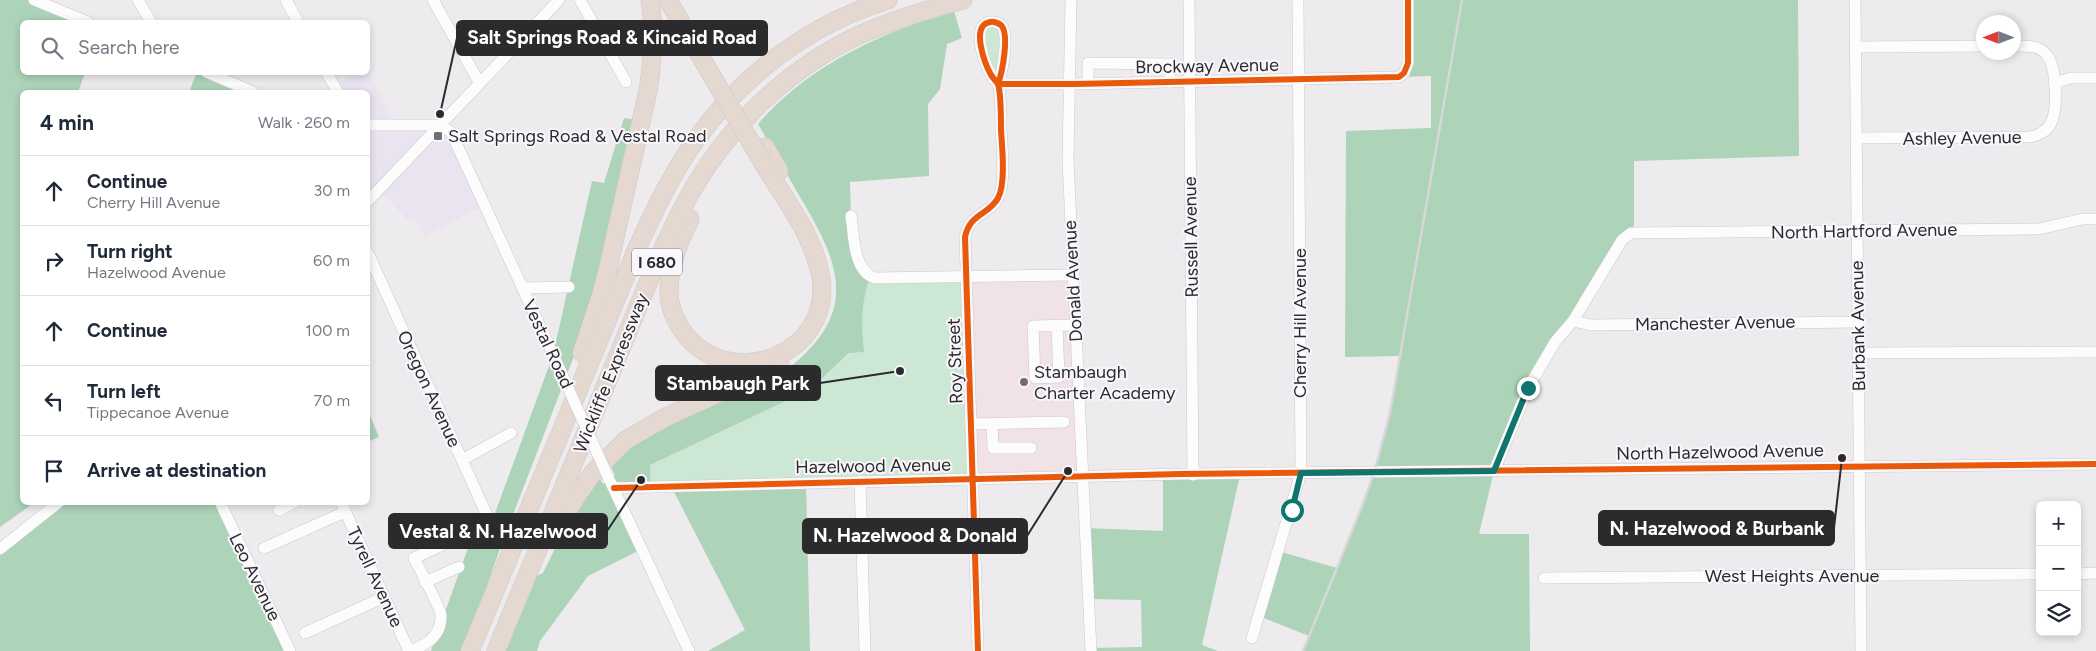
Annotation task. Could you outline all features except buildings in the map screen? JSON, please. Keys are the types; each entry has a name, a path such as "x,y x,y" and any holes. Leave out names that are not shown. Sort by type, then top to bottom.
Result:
{"highway":[{"path":"532,504 556,422 604,286 652,69 654,40 650,0"},
{"path":"668,0 713,68 764,155 812,248 821,279 820,300 811,326 801,338 790,348 760,362 733,362 716,358 698,347 684,333 673,311 669,294 672,265 694,211 718,167 738,140 755,118 781,94 829,60 873,34 916,14"},
{"path":"679,0 713,68"},
{"name":"Wickliffe Expressway","path":"470,651 636,251 660,198 694,142 708,123 749,80 790,47 836,20 888,0"},
{"name":"Wickliffe Expressway","path":"496,651 657,261 686,202 714,156 751,111 800,70 859,35 886,24 963,0"},
{"path":"525,580 537,569 556,529 576,497 593,473 618,447 652,423 789,360 804,349 819,329 826,314 831,293 826,257 816,233 764,155"}],"street":[{"path":"34,0 83,20"},
{"path":"138,0 149,20"},
{"path":"286,0 297,20"},
{"path":"433,0 480,82"},
{"path":"370,199 559,0"},
{"path":"580,0 626,82"},
{"name":"Donald Avenue","path":"1071,0 1068,160 1091,651"},
{"name":"Russell Avenue","path":"1188,0 1193,474"},
{"name":"Cherry Hill Avenue","path":"1252,638 1301,473 1298,0"},
{"name":"Brockway Avenue","path":"998,84 1070,85 1399,76 1406,71 1408,63 1408,0"},
{"name":"Burbank Avenue","path":"1855,0 1861,651"},
{"name":"Roy Street","path":"978,651 965,237 967,229 976,217 997,200 1000,193 1001,128 998,84 1003,63 1005,33 998,23 989,22 980,28 979,36 987,64 998,84"},
{"path":"1856,47 1976,46"},
{"name":"Ashley Avenue","path":"1857,138 2034,136 2044,132 2054,114 2054,67 2047,55 2037,48 2021,47"},
{"path":"1088,84 1088,64 1170,64 1170,82"},
{"path":"213,75 248,90"},
{"path":"328,75 337,90"},
{"path":"2054,83 2072,78 2096,78"},
{"path":"370,125 439,125"},
{"name":"Vestal Road","path":"439,125 451,132 689,651"},
{"path":"851,216 858,259 862,269 870,277 881,279 1073,275"},
{"name":"North Hartford Avenue","path":"1573,321 1622,240 1630,233 2039,229 2078,220 2096,219"},
{"name":"Oregon Avenue","path":"370,258 491,524"},
{"path":"522,288 570,287"},
{"path":"1494,471 1528,388 1555,342 1573,321"},
{"name":"Manchester Avenue","path":"1573,321 1591,325 1858,322"},
{"path":"1058,325 1059,378 1035,378 1033,326 1058,325 1075,325"},
{"path":"1859,353 2096,352"},
{"path":"972,424 1064,422"},
{"path":"992,424 993,448 1031,448"},
{"path":"462,460 511,433"},
{"name":"North Hazelwood Avenue","path":"1374,473 1860,465 2096,464"},
{"name":"Hazelwood Avenue","path":"612,484 1193,474 1374,473"},
{"path":"860,481 865,651"},
{"path":"0,548 55,505"},
{"name":"Leo Avenue","path":"221,505 290,651"},
{"path":"279,510 289,505"},
{"path":"264,548 343,507"},
{"name":"Tyrell Avenue","path":"343,507 410,651"},
{"path":"410,651 423,647 435,637 441,614 414,558 464,535"},
{"path":"425,582 458,567"},
{"path":"2081,574 2096,573"},
{"name":"West Heights Avenue","path":"1544,578 2036,574"},
{"path":"305,633 384,597"}],"shaded area":[{"path":"370,74 395,124 446,128 485,205 424,236 416,219 410,222 379,190 370,199 370,90 337,90 334,86 352,75"},
{"name":"Stambaugh Charter Academy","path":"1073,275 1082,477 974,478 967,277"}],"green space":[{"path":"0,0 34,0 83,20 20,20 20,75 84,75 79,90 20,90 20,505 31,505 0,527"},
{"path":"1408,0 1798,0 1799,156 1634,161 1634,233 1555,342 1494,471 1479,534 1529,534 1530,651 1303,651 1309,636 1259,616 1278,551 1337,568 1374,473 1390,413 1400,356 1345,357 1346,131 1431,128 1431,76 1399,77 1403,75"},
{"path":"954,11 962,38 947,44 940,89 928,104 929,176 850,182 851,216 858,259 870,277 862,314 864,352 849,353 811,389 650,465 651,487 614,488 642,549 588,576 540,641 537,651 496,651 525,581 543,573 562,534 598,475 603,484 615,475 609,462 629,444 789,368 811,347 826,327 834,307 836,287 833,266 814,222 758,124 778,103 800,85 823,68 847,54 899,30"},
{"path":"1001,26 998,84 980,28"},
{"path":"196,75 211,75 248,90 190,90"},
{"path":"624,118 636,120 581,338 501,546 464,651 431,651 476,526 491,524 553,355 592,181 604,183"},
{"path":"870,277 967,277 974,478 651,487 650,465 811,389 850,353 863,352 862,314"},
{"path":"370,416 379,437 370,441"},
{"path":"1163,475 1240,475 1202,645 1218,651 1091,651 1091,648 1142,647 1141,600 1089,599 1085,528 1163,531"},
{"path":"806,482 810,651 708,651 745,630 671,486"},
{"path":"56,505 221,505 290,651 0,651 0,549"}],"railway":[{"path":"1303,651 1361,509 1374,473 1390,413 1462,0"}],"cycle path":[{"path":"978,651 965,237 971,223 990,208 998,198 1002,184 1003,165 1000,94 998,84 988,70 981,46 980,37 984,25 994,22 1001,25 1004,30 1005,45 998,84 1399,77 1404,73 1408,63 1408,0"},
{"path":"614,488 1181,474 2096,464"}],"place":[{"name":"Salt Springs Road & Kincaid Road","path":"440,114"},
{"name":"Salt Springs Road & Vestal Road","path":"438,136"},
{"name":"Stambaugh Park","path":"900,371"},
{"name":"Stambaugh Charter Academy","path":"1024,382"},
{"name":"N. Hazelwood & Burbank","path":"1842,458"},
{"name":"N. Hazelwood & Donald","path":"1068,471"},
{"name":"Vestal & N. Hazelwood","path":"641,480"}],"route":[{"path":"1292,510 1301,473 1494,471 1528,388"}]}
